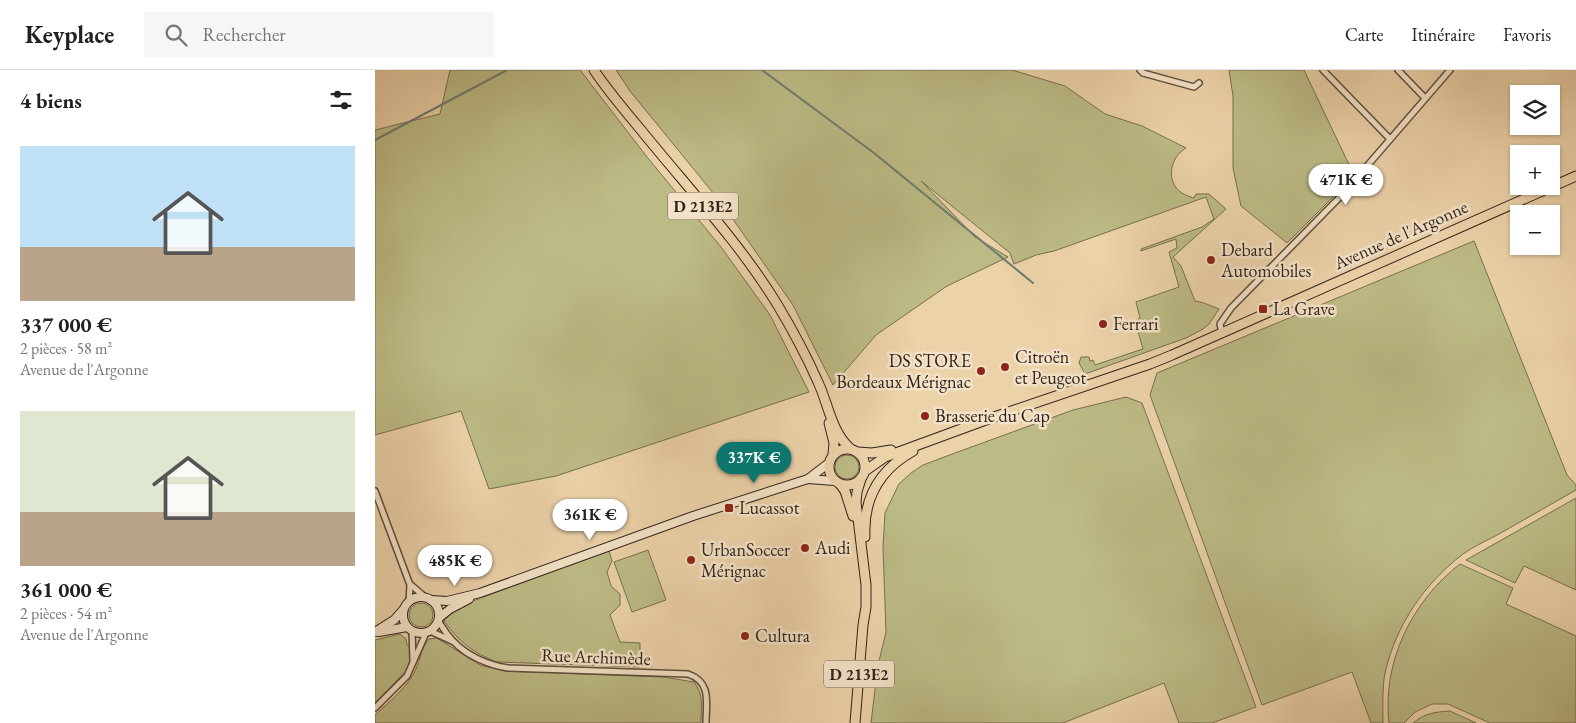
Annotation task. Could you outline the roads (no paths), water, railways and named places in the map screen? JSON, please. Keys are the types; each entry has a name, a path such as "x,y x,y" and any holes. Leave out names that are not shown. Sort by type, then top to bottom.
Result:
{"main road":[{"name":"D 213E2","path":"594,70 753,268 777,305 802,350 819,384 838,431 846,445 854,450"},
{"name":"Avenue de l'Argonne","path":"863,475 885,457 1150,364 1576,176"},
{"name":"D 213E2","path":"802,350 832,431 834,443 831,458"},
{"name":"Avenue de l'Argonne","path":"854,450 872,453 883,452 959,430"},
{"path":"866,607 869,580 865,529 866,512 874,489 893,464 944,435"},
{"path":"375,632 394,620 409,602 415,598 447,601 480,593 693,516 808,479 851,485 863,475 864,461 854,450 842,449 808,479"},
{"path":"831,458 829,473 837,482"},
{"name":"D 213E2","path":"855,723 866,607 865,564 856,502 857,492 863,475"},
{"name":"D 213E2","path":"837,482 845,491 856,534 861,575 863,625"},
{"path":"375,632 409,629 416,633 428,632 450,609 480,593"},
{"path":"428,598 438,607 439,619"},
{"path":"403,610 403,616 409,629"}],"street":[{"path":"1140,70 1143,73 1193,87 1199,84"},
{"path":"1323,70 1390,139"},
{"path":"1398,70 1425,98"},
{"path":"1222,333 1220,324 1231,308 1343,195 1450,70"},
{"path":"375,491 410,585 409,602"},
{"path":"410,585 428,598"},
{"name":"Rue Archimède","path":"439,619 453,641 478,659 494,666 688,674 700,680 705,687 707,695 706,723"},
{"path":"409,629 413,664"},
{"path":"375,708 407,676 428,632"},
{"name":"Rue Archimède","path":"428,632 453,641"}],"waterway":[{"path":"375,140 507,70"},
{"path":"762,70 874,153 1033,283"}],"place":[{"name":"Debard Automobiles","path":"1211,260"},
{"name":"La Grave","path":"1263,309"},
{"name":"Ferrari","path":"1103,324"},
{"name":"Citroën et Peugeot","path":"1005,367"},
{"name":"DS STORE Bordeaux Mérignac","path":"981,371"},
{"name":"Brasserie du Cap","path":"925,416"},
{"name":"Lucassot","path":"729,508"},
{"name":"Audi","path":"805,548"},
{"name":"UrbanSoccer Mérignac","path":"691,560"},
{"name":"Cultura","path":"745,636"}]}
